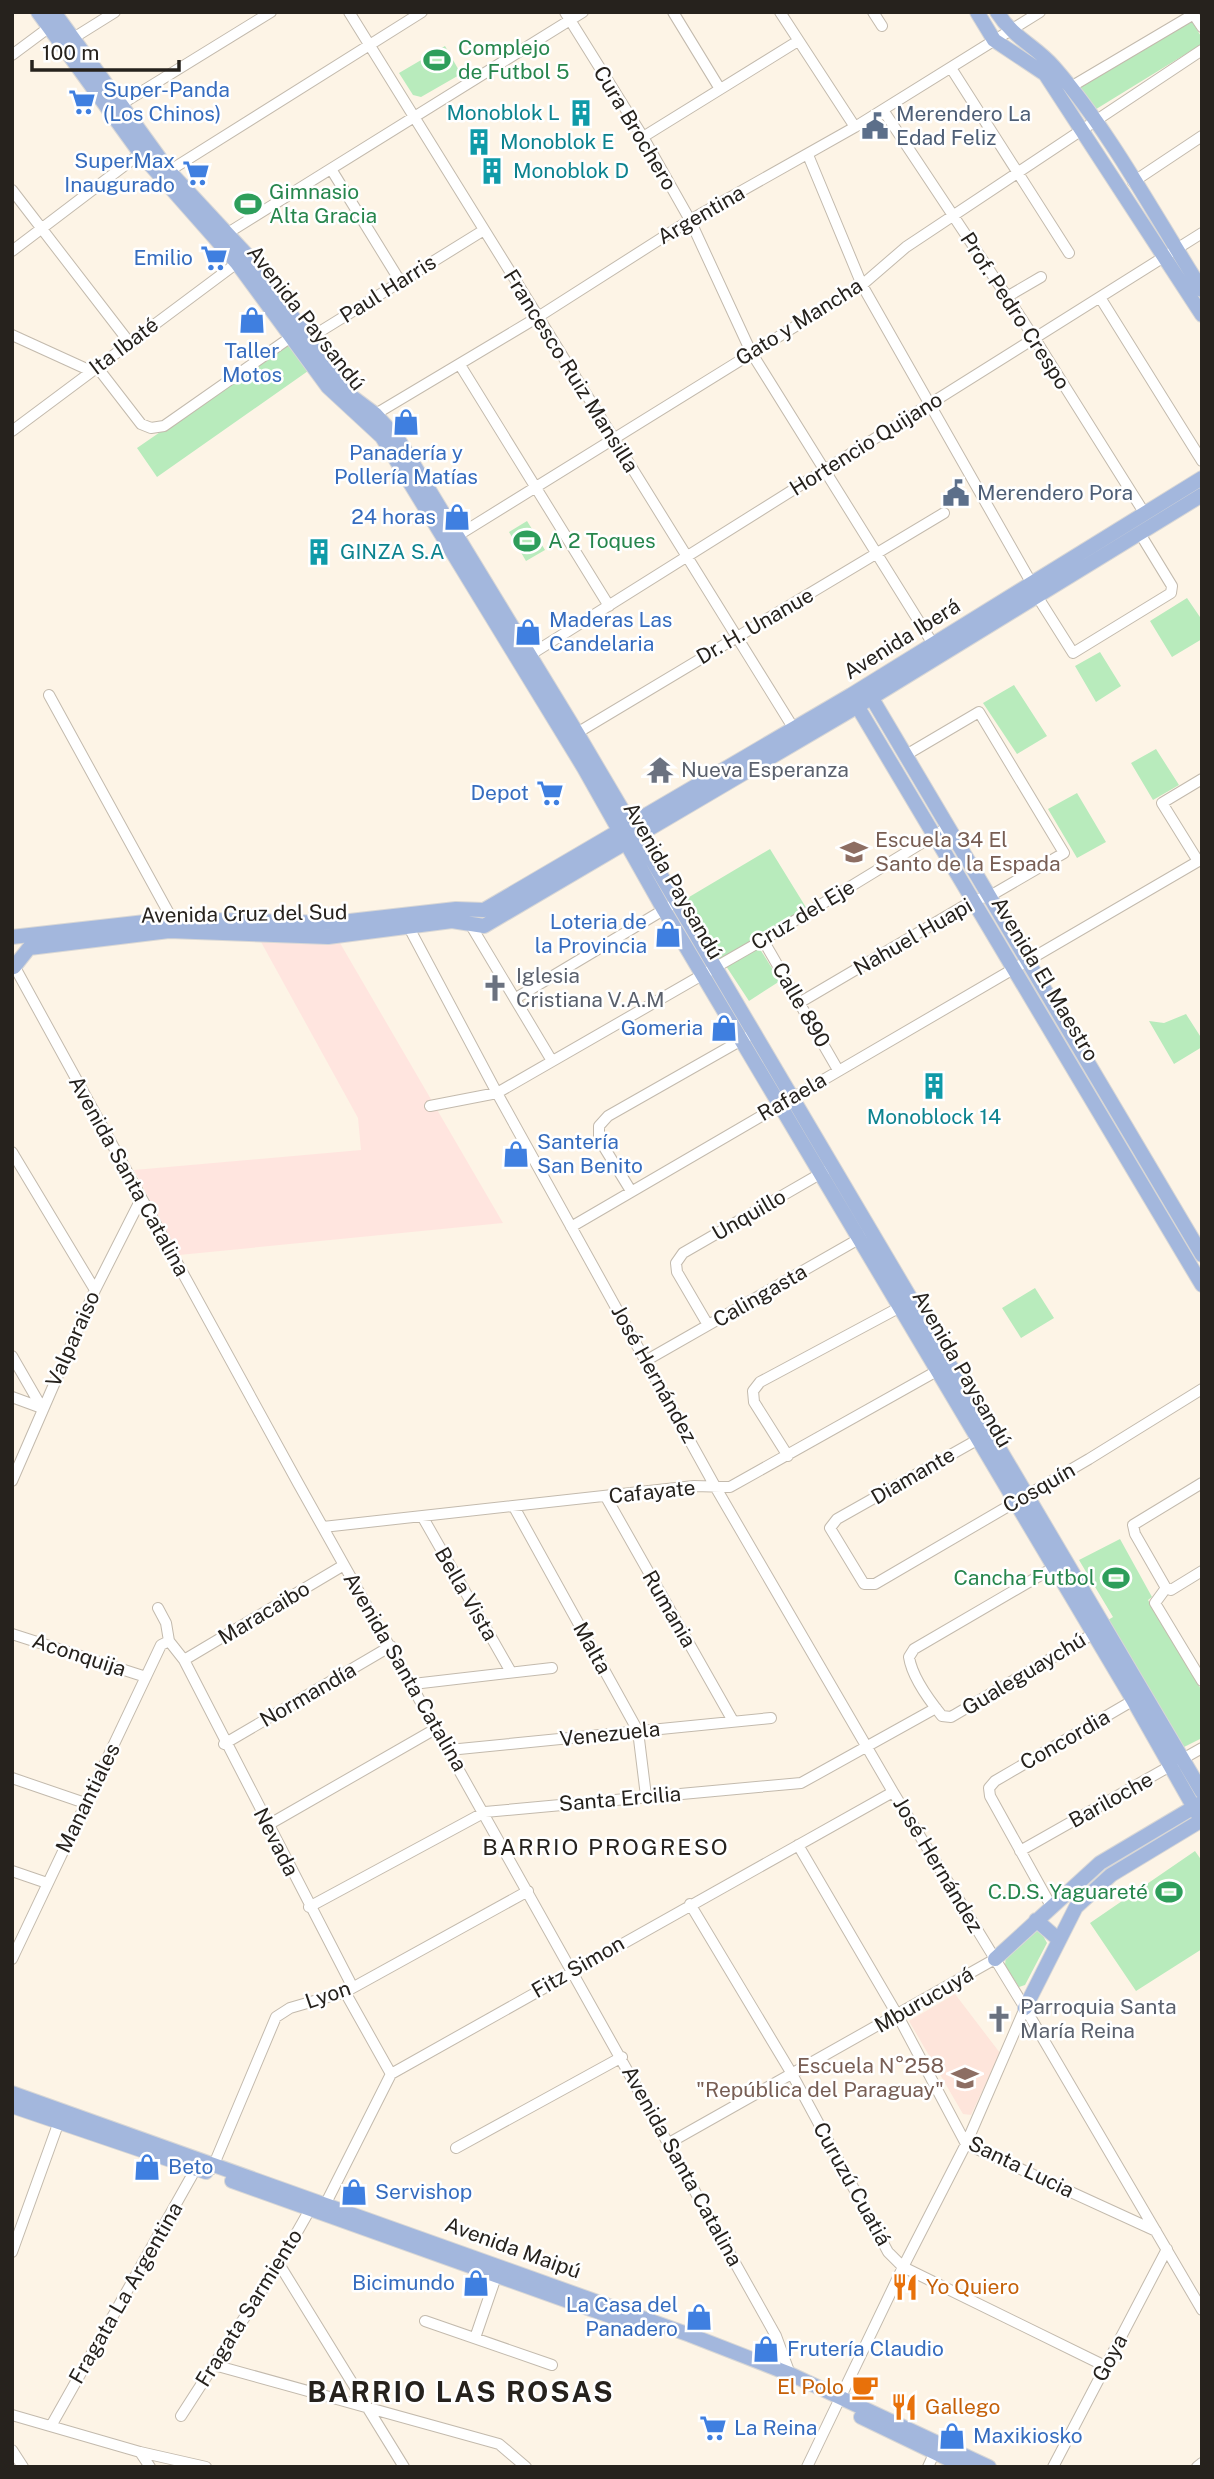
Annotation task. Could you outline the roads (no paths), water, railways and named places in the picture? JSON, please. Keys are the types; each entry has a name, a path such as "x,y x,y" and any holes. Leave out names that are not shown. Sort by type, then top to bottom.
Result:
{"main road":[{"name":"Avenida Paysandú","path":"38,12 54,20 145,150 223,237 237,263 338,399 370,417 398,439 530,655 571,736"},
{"path":"977,12 995,40 1045,74 1133,182 1202,315"},
{"path":"997,12 1009,31 1054,66 1170,254 1202,290"},
{"name":"Avenida Paysandú","path":"68,42 120,105 145,150 169,171 370,417 629,833 1177,1762 1200,1812"},
{"name":"Avenida Iberá","path":"629,833 1034,590 1202,478"},
{"name":"Avenida Iberá","path":"868,692 933,645 1202,495"},
{"name":"Avenida El Maestro","path":"868,692 990,897 1021,965 1202,1284"},
{"name":"Avenida Iberá","path":"629,833 793,729 854,700"},
{"name":"Avenida El Maestro","path":"854,700 974,900 1021,965 1202,1255"},
{"name":"Avenida Cruz del Sud","path":"12,937 172,919 332,923 452,921 484,926 629,833"},
{"name":"Avenida Cruz del Sud","path":"13,967 29,948 169,931 328,937 456,909 484,910 629,833"},
{"name":"Avenida Paysandú","path":"1177,1762 1202,1792"},
{"path":"995,1959 1100,1863 1200,1812"},
{"path":"1025,2008 1076,1907 1111,1875 1200,1812"},
{"path":"1036,1920 1058,1939"},
{"name":"Avenida Maipú","path":"12,2093 61,2116 317,2204 789,2378 937,2447 989,2467"},
{"name":"Avenida Maipú","path":"12,2106 61,2116"},
{"name":"Avenida Maipú","path":"937,2447 965,2467"}],"street":[{"path":"68,42 115,12"},
{"path":"120,105 271,12"},
{"name":"Francesco Ruiz Mansilla","path":"348,12 793,729"},
{"path":"169,171 422,12"},
{"path":"223,237 414,118 567,16 583,12"},
{"path":"673,12 720,89"},
{"path":"780,12 855,127"},
{"path":"873,12 882,26"},
{"name":"Argentina","path":"370,417 460,365 691,220 855,127 1040,12"},
{"path":"1069,88 1193,13 1202,27"},
{"name":"Cura Brochero","path":"567,16 691,220 751,352 933,645"},
{"path":"12,55 54,20"},
{"path":"643,137 798,41"},
{"name":"Gato y Mancha","path":"457,536 862,285 906,247 952,215 1202,50"},
{"path":"951,68 1069,253"},
{"name":"Prof. Pedro Crespo","path":"883,110 1005,298 1035,339 1145,514"},
{"path":"1133,182 1202,136"},
{"path":"12,251 145,150"},
{"path":"808,155 862,285 1034,590 1073,653 1171,593 1172,586 1139,532"},
{"path":"331,169 400,281"},
{"path":"12,190 129,342"},
{"name":"Paul Harris","path":"308,339 484,230"},
{"name":"Hortencio Quijano","path":"530,655 1101,299 1202,233"},
{"name":"Ita Ibaté","path":"12,431 237,263"},
{"path":"1005,298 1041,277"},
{"path":"1101,299 1202,461"},
{"path":"12,335 94,369 141,424 151,428 164,426 291,337 308,339"},
{"path":"460,365 609,606"},
{"name":"Dr. H. Unanue","path":"571,736 736,636 878,555 944,513"},
{"path":"49,695 172,919"},
{"name":"Nahuel Huapi","path":"799,1003 974,900 990,897 1064,853 979,712 906,755"},
{"path":"1200,860 1162,803 1202,779"},
{"name":"Cruz del Eje","path":"430,1106 497,1093 763,940 948,827"},
{"name":"Rafaela","path":"571,1227 1200,860"},
{"path":"516,999 670,906"},
{"name":"José Hernández","path":"406,922 497,1093 648,1360 716,1488 893,1792 1025,2008"},
{"path":"470,924 552,1061"},
{"name":"Calle 890","path":"763,940 838,1070"},
{"name":"Avenida Santa Catalina","path":"13,967 776,2336 789,2378"},
{"path":"631,1191 599,1139 598,1126 608,1116 748,1037"},
{"path":"12,1153 95,1290"},
{"name":"Unquillo","path":"708,1325 677,1272 676,1263 683,1254 827,1170"},
{"name":"Valparaiso","path":"12,1481 95,1290 141,1199"},
{"name":"Calingasta","path":"648,1360 866,1235"},
{"path":"788,1456 754,1402 753,1391 760,1382 907,1303"},
{"path":"12,1356 42,1408"},
{"name":"Cafayate","path":"323,1527 694,1486 730,1487 944,1367"},
{"name":"Cosquín","path":"875,1584 1202,1389"},
{"path":"12,1397 42,1408"},
{"name":"Diamante","path":"875,1584 864,1584 830,1528 837,1519 984,1436"},
{"path":"1168,1589 1135,1534 1133,1525 1202,1483"},
{"name":"Rumania","path":"606,1497 733,1721"},
{"name":"Malta","path":"514,1507 638,1731 646,1796"},
{"name":"Bella Vista","path":"422,1516 511,1672"},
{"path":"939,1712 910,1666 909,1657 914,1649 1061,1564"},
{"name":"Maracaibo","path":"184,1660 344,1565"},
{"path":"1202,1571 1168,1589 1156,1603 1202,1681"},
{"name":"Nevada","path":"158,1608 166,1623 169,1641 184,1660 224,1744 349,1982 345,1992 391,2074"},
{"name":"Gualeguaychú","path":"939,1712 951,1717 1100,1630"},
{"name":"Aconquija","path":"12,1633 146,1677"},
{"name":"Manantiales","path":"12,1959 161,1645 169,1641"},
{"name":"Normandía","path":"224,1744 391,1646"},
{"path":"1191,1663 1202,1657"},
{"path":"413,1684 552,1668"},
{"name":"Concordia","path":"1020,1851 989,1788 995,1781 1139,1697"},
{"name":"Santa Ercilia","path":"309,1907 485,1812 801,1783 939,1712"},
{"name":"Venezuela","path":"449,1750 771,1718"},
{"path":"268,1825 437,1728"},
{"name":"Bariloche","path":"1020,1851 1202,1748"},
{"path":"12,1777 85,1803"},
{"name":"Fitz Simon","path":"391,2074 893,1792"},
{"name":"Santa Lucia","path":"798,1845 898,2016 966,2144 1156,2231"},
{"path":"1020,1851 1051,1906"},
{"path":"12,1871 47,1883"},
{"name":"Lyon","path":"205,2167 275,2017 290,2008 345,1992 528,1891"},
{"name":"Curuzú Cuatiá","path":"690,1904 792,2074 888,2252 902,2267 1105,2366"},
{"name":"Mburucuyá","path":"668,2143 898,2016 995,1959"},
{"path":"807,2467 902,2267 966,2144 1025,2008"},
{"path":"1025,2008 1202,2310"},
{"path":"456,2148 622,2057"},
{"path":"317,2204 391,2074"},
{"path":"12,2252 61,2116"},
{"name":"Fragata La Argentina","path":"51,2426 205,2167"},
{"name":"Fragata Sarmiento","path":"181,2416 317,2204"},
{"name":"Goya","path":"1053,2467 1167,2249"},
{"path":"279,2264 404,2467"},
{"path":"475,2338 498,2271"},
{"path":"425,2321 552,2365"},
{"path":"214,2365 499,2444 526,2467"},
{"path":"12,2403 17,2416 140,2452 203,2467"},
{"path":"928,2467 937,2447"},
{"path":"12,2450 23,2467"},
{"path":"140,2452 150,2467"},
{"path":"1197,2467 1202,2463"}],"place":[{"name":"Complejo de Futbol 5","path":"437,60"},
{"name":"Super-Panda (Los Chinos)","path":"82,102"},
{"name":"Monoblok L","path":"581,113"},
{"name":"Merendero La Edad Feliz","path":"875,126"},
{"name":"Monoblok E","path":"479,142"},
{"name":"Monoblok D","path":"492,171"},
{"name":"SuperMax Inaugurado","path":"196,173"},
{"name":"Gimnasio Alta Gracia","path":"248,204"},
{"name":"Emilio","path":"214,258"},
{"name":"Taller Motos","path":"252,320"},
{"name":"Panadería y Pollería Matías","path":"406,422"},
{"name":"Merendero Pora","path":"956,493"},
{"name":"24 horas","path":"457,517"},
{"name":"A 2 Toques","path":"527,541"},
{"name":"GINZA S.A","path":"319,552"},
{"name":"Maderas Las Candelaria","path":"528,632"},
{"name":"Nueva Esperanza","path":"660,770"},
{"name":"Depot","path":"550,793"},
{"name":"Escuela 34 El Santo de la Espada","path":"854,852"},
{"name":"Loteria de la Provincia","path":"668,934"},
{"name":"Iglesia Cristiana V.A.M","path":"495,988"},
{"name":"Gomeria","path":"724,1028"},
{"name":"Monoblock 14","path":"934,1086"},
{"name":"Santería San Benito","path":"516,1154"},
{"name":"Cancha Futbol","path":"1116,1578"},
{"name":"C.D.S. Yaguareté","path":"1169,1892"},
{"name":"Parroquia Santa María Reina","path":"999,2019"},
{"name":"Escuela N°258 \"República del Paraguay\"","path":"965,2078"},
{"name":"Beto","path":"147,2167"},
{"name":"Servishop","path":"354,2192"},
{"name":"Bicimundo","path":"476,2283"},
{"name":"Yo Quiero","path":"905,2287"},
{"name":"La Casa del Panadero","path":"699,2317"},
{"name":"Frutería Claudio","path":"766,2349"},
{"name":"El Polo","path":"865,2387"},
{"name":"Gallego","path":"904,2407"},
{"name":"La Reina","path":"713,2428"},
{"name":"Maxikiosko","path":"952,2436"}],"district":[{"name":"BARRIO PROGRESO","path":"606,1847"},
{"name":"BARRIO LAS ROSAS","path":"461,2392"}]}
